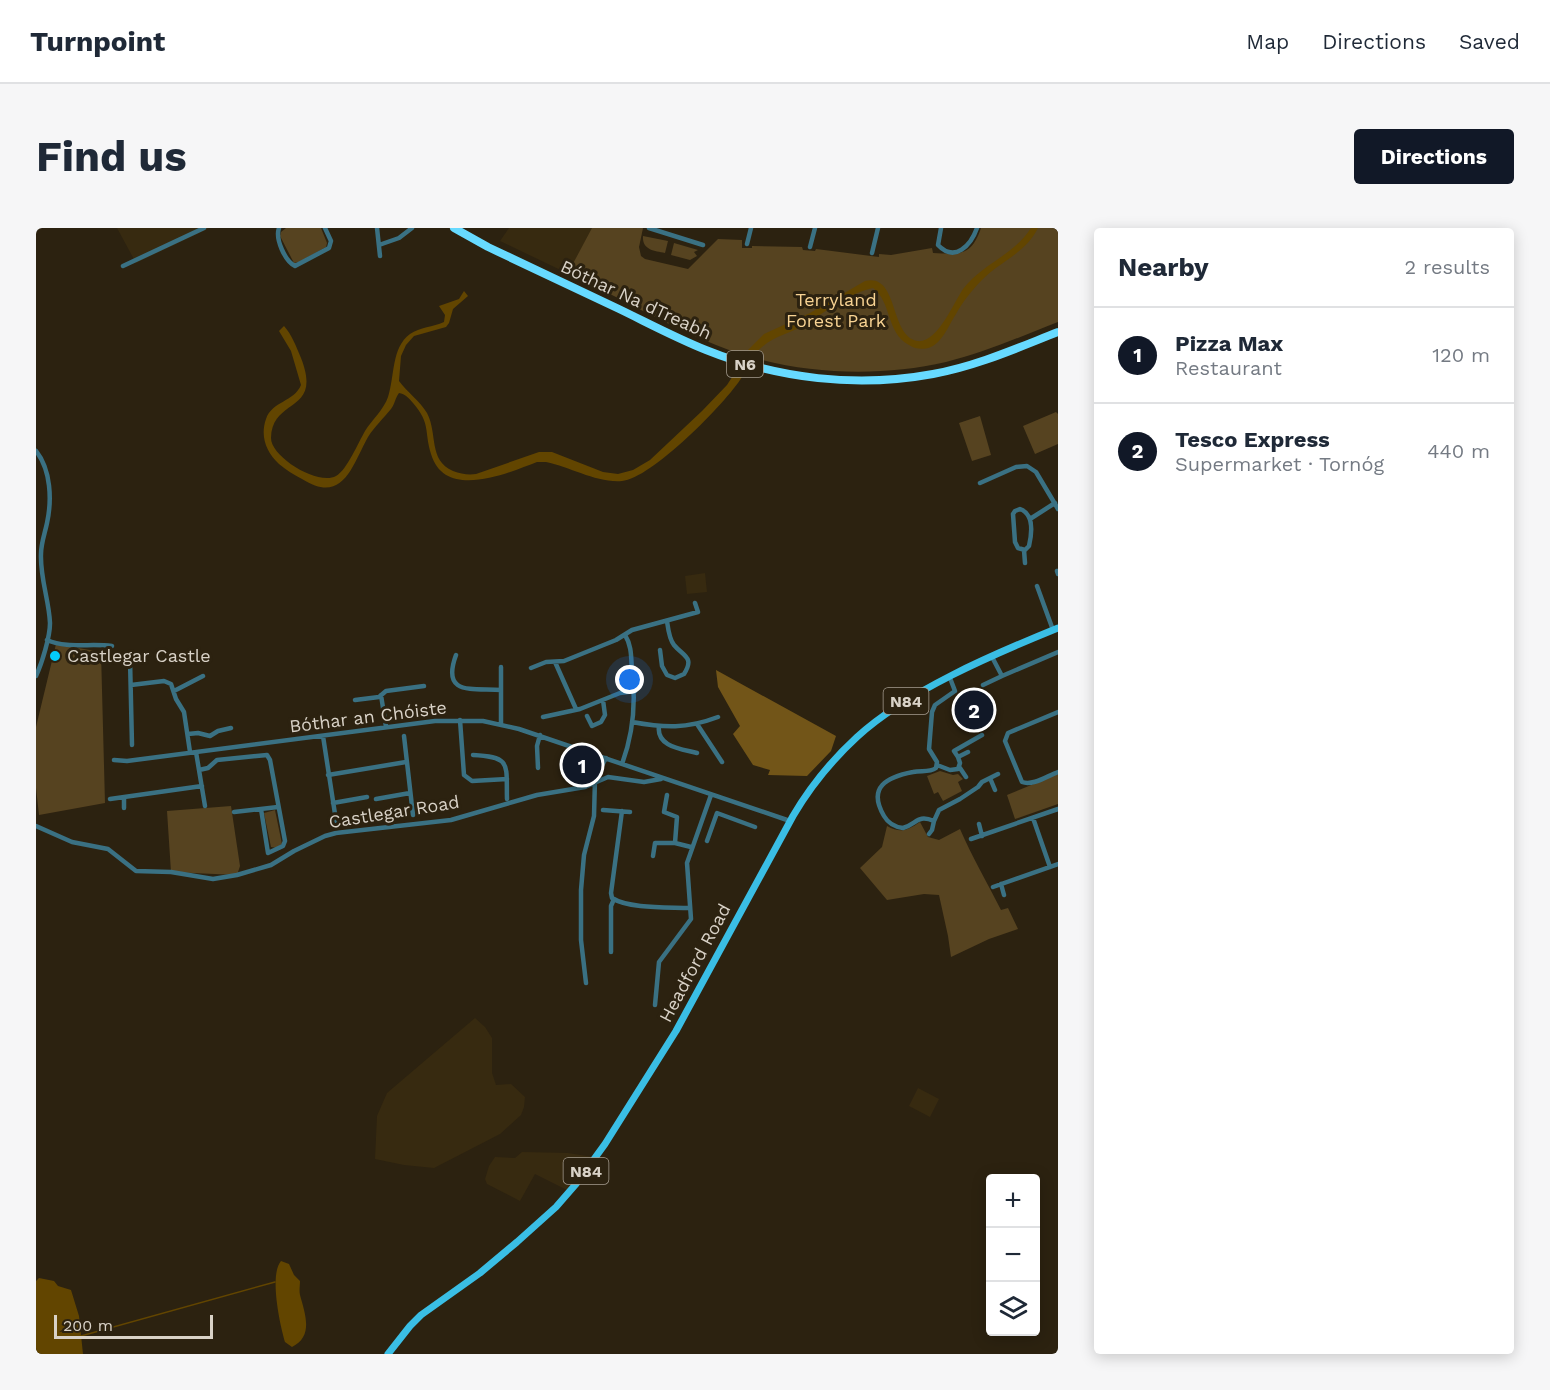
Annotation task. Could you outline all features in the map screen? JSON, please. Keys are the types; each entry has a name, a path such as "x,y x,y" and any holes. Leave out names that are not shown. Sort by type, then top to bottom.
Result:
{"highway":[{"name":"Bóthar Na dTreabh","path":"454,228 488,247 706,350 737,361 793,375 856,381 927,375 971,365 1058,332"}],"main road":[{"name":"Headford Road","path":"388,1354 421,1315 480,1273 517,1242 556,1207 576,1184 605,1144 676,1031 790,821 814,785 857,737 911,698 992,657 1055,629"}],"street":[{"path":"123,266 204,228"},
{"path":"279,228 278,238 289,263 295,266 329,248 331,241 325,228"},
{"path":"377,228 380,256"},
{"path":"649,228 703,245"},
{"path":"747,244 751,228"},
{"path":"810,247 815,228"},
{"path":"872,253 878,228"},
{"path":"941,228 938,245 947,250 963,250 970,244 978,228"},
{"path":"379,244 393,240 409,229"},
{"path":"36,452 44,466 49,491 48,516 40,558 50,624 41,666 36,676"},
{"path":"980,483 1016,467 1027,466 1036,472 1056,506 1030,519"},
{"path":"1024,510 1030,519 1030,541 1029,546 1024,550 1018,548 1015,542 1013,514 1015,511 1024,510"},
{"path":"1024,550 1025,563"},
{"path":"1037,586 1055,629"},
{"path":"531,668 546,662 564,661 639,628 698,612 695,603"},
{"path":"660,650 664,672 671,677 684,674 689,665 685,655 672,642 667,621"},
{"path":"622,764 632,722 635,692 630,646 625,635"},
{"path":"47,639 56,644 71,646 98,644 112,646"},
{"path":"983,685 1058,652"},
{"path":"456,655 450,672 457,685 466,688 501,690"},
{"path":"662,658 670,657"},
{"path":"992,657 1002,676"},
{"path":"130,659 132,745"},
{"path":"555,662 576,710"},
{"path":"501,667 501,724"},
{"path":"174,691 203,676"},
{"path":"950,678 955,691 935,705 932,712 928,749 937,765 952,770 960,768"},
{"path":"131,686 164,681 171,684 184,712 188,734 200,770 205,806"},
{"path":"355,700 381,695 386,691 424,686"},
{"path":"543,717 576,710 620,693 635,692"},
{"path":"381,695 386,728"},
{"path":"587,716 592,726 601,722 605,715 603,700"},
{"path":"1058,712 1008,734 1005,741 1022,782 1032,783 1058,772"},
{"path":"632,722 678,728 718,717"},
{"name":"Bóthar an Chóiste","path":"114,760 127,761 435,720 460,720 501,724 540,735 790,821"},
{"path":"460,720 464,775 472,781 507,779"},
{"path":"697,724 722,762"},
{"path":"659,726 658,735 663,742 697,753"},
{"path":"188,734 198,733 210,736 218,731 231,729"},
{"path":"538,768 537,746 540,735"},
{"path":"966,777 954,751 982,735"},
{"path":"322,736 337,827"},
{"path":"404,736 413,815"},
{"path":"958,758 968,752"},
{"path":"200,770 208,768 217,760 267,755 270,760 284,844 279,849 268,853 261,809"},
{"path":"472,755 500,759 506,768 507,798"},
{"path":"585,983 581,940 584,855 594,816 594,783 606,758"},
{"path":"328,775 406,762"},
{"path":"933,821 923,818 916,820 906,828 897,827 884,816 877,795 880,786 886,781 910,772 931,771 937,765"},
{"path":"929,834 939,810 998,774"},
{"name":"Castlegar Road","path":"36,826 72,842 108,849 136,871 171,872 213,879 271,865 294,851 336,833 451,820 537,795 585,787 614,777 644,782 664,779"},
{"path":"990,778 995,790"},
{"path":"110,799 202,786"},
{"path":"376,799 410,793"},
{"path":"667,795 664,812 677,817 675,843"},
{"path":"655,1005 659,962 691,920 686,866 711,795"},
{"path":"123,797 124,808"},
{"path":"333,803 367,797"},
{"path":"234,812 278,807"},
{"path":"971,839 1058,808"},
{"path":"603,810 630,812"},
{"path":"622,811 610,893 614,899 639,905 689,908"},
{"path":"704,812 716,816"},
{"path":"707,841 717,813 755,826"},
{"path":"1033,818 1050,867"},
{"path":"979,824 981,836"},
{"path":"654,856 655,843 675,843 692,847"},
{"path":"993,887 1058,864"},
{"path":"1001,884 1004,895"},
{"path":"611,952 611,906 614,899"}],"shaded area":[{"path":"117,228 210,228 136,263"},
{"path":"509,228 643,228 639,247 619,298 500,241"},
{"path":"1031,228 1038,228 1033,237 1019,251 988,274 961,305 943,336 931,347 916,348 902,340 896,333 883,301 873,288 848,298 800,327 768,342 756,353 748,350 764,334 810,313 865,281 876,281 884,286 902,328 908,336 917,341 924,340 938,330 971,280 1007,253"},
{"path":"464,291 468,296 453,309 446,327 414,336 406,345 401,356 399,381 427,413 440,460 456,472 476,474 539,452 552,452 603,472 618,474 633,470 650,460 702,411 727,385 734,374 742,377 721,404 687,438 651,468 622,481 603,480 546,462 537,462 478,480 449,477 438,468 431,454 425,422 419,410 408,398 399,393 391,409 368,437 351,470 337,485 316,486 290,472 274,459 264,438 266,419 273,408 298,391 301,385 291,351 279,331 284,326 292,337 301,358 306,376 306,388 295,404 279,416 273,425 271,438 273,445 287,461 297,468 318,477 328,478 336,476 344,468 365,431 386,401 394,363 404,340 422,328 444,322 445,315 439,306 459,299"},
{"path":"705,573 707,592 687,594 685,576"},
{"path":"716,670 836,736 831,751 807,776 768,775 770,770 753,765 733,734 740,726 718,687"},
{"path":"475,1018 492,1038 492,1073 496,1085 511,1084 525,1097 521,1115 500,1134 434,1168 375,1159 377,1116 387,1093"},
{"path":"918,1088 939,1099 930,1117 909,1106"},
{"path":"522,1152 568,1153 593,1157 567,1190 535,1174 520,1201 487,1184 485,1179 495,1157 515,1158"},
{"path":"281,1261 289,1264 300,1281 306,1324 303,1337 292,1347 285,1342 277,1300 276,1277"},
{"path":"39,1278 54,1281 58,1286 71,1290 79,1316 83,1354 36,1354 36,1281"}],"green space":[{"path":"286,228 321,228 327,243 326,247 294,263 280,236"},
{"name":"Terryland Forest Park","path":"592,228 643,228 639,247 641,256 645,259 688,269 718,239 742,240 742,248 752,248 752,246 802,247 803,250 815,251 816,249 879,257 879,254 891,255 932,248 933,253 963,252 973,244 981,228 1058,228 1058,322 974,354 918,367 859,372 800,368 743,355 716,345 660,320 568,273"},
{"path":"643,236 668,241 665,253 647,247"},
{"path":"674,243 698,250 694,252 697,256 690,260 671,255"},
{"path":"1056,412 1058,414 1058,444 1035,454 1023,426"},
{"path":"980,416 991,455 972,461 959,423"},
{"path":"56,644 101,652 105,803 39,815 36,788 36,727"},
{"path":"940,771 953,775 958,774 963,779 958,782 962,791 943,801 938,792 934,794 927,776"},
{"path":"1058,774 1058,804 1015,819 1007,795"},
{"path":"231,806 240,866 237,875 171,872 167,811"},
{"path":"275,810 282,844 277,848 271,847 264,813"},
{"path":"920,822 928,837 939,840 960,829 1001,910 1008,908 1018,929 989,939 951,957 939,895 924,894 887,900 860,868 882,847 887,826 896,830 904,830"}],"waterway":[{"path":"81,1336 275,1282"}],"place":[{"name":"Castlegar Castle","path":"55,656"},
{"name":"Tesco Express","path":"974,710"},
{"name":"Pizza Max","path":"582,765"}]}
